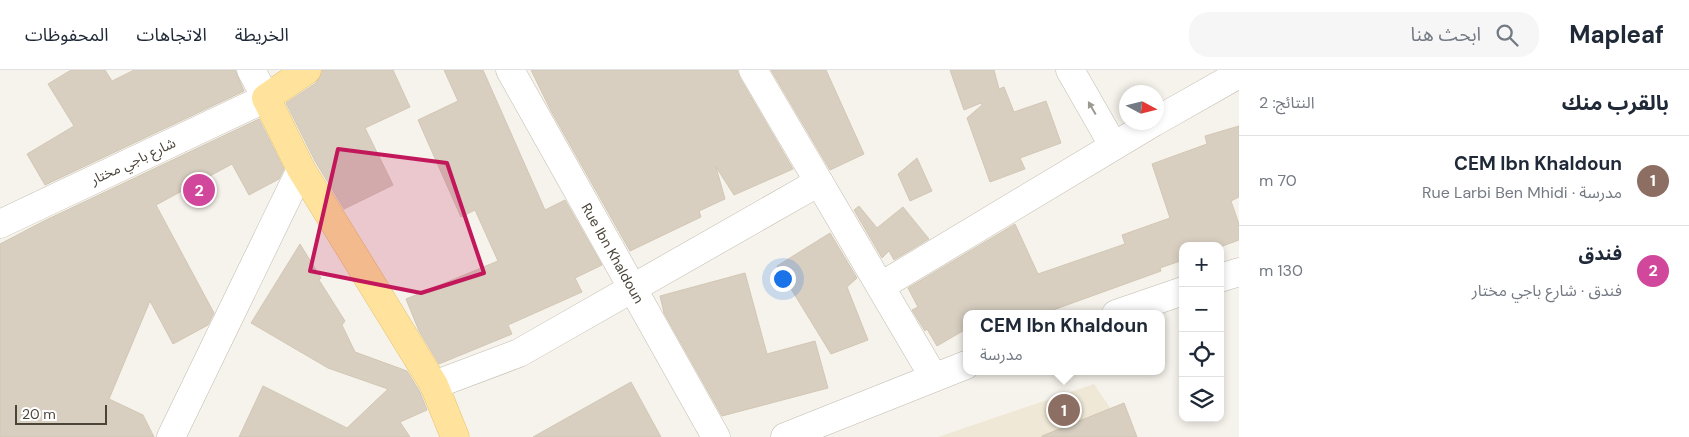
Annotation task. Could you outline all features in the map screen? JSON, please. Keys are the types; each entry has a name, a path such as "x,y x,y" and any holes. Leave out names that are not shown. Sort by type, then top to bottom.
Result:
{"main road":[{"path":"307,70 266,98 301,169 434,385 455,437"}],"street":[{"path":"251,70 266,98"},
{"name":"Rue Ibn Khaldoun","path":"510,70 716,437"},
{"path":"1070,70 1113,145"},
{"path":"760,72 819,182 933,376"},
{"path":"1164,117 1239,74"},
{"name":"شارع باجي مختار","path":"0,224 266,98"},
{"path":"881,286 1140,130"},
{"path":"171,437 301,169"},
{"path":"434,385 519,353 819,182"},
{"path":"1224,277 1239,272"},
{"path":"1128,310 1179,292"},
{"path":"785,437 933,376 963,366"}],"highlighted area":[{"path":"338,149 447,163 484,273 421,293 310,271"}],"shaded area":[{"path":"1094,384 1130,437 938,437"}],"building":[{"path":"71,70 105,70 112,81 134,70 235,70 244,91 45,185 27,154 74,126 48,84"},
{"path":"322,70 393,70 410,107 365,128 393,185 344,209 315,161 286,103 316,83"},
{"path":"444,70 483,70 545,210 565,200 602,265 575,278 582,292 508,325 512,334 439,364 419,331 406,299 498,261 475,210 461,217 418,120 458,101"},
{"path":"531,70 737,70 793,169 734,195 716,167 725,199 699,211 701,217 630,251 551,111"},
{"path":"771,70 826,70 864,154 830,170"},
{"path":"950,70 994,70 999,89 1004,87 1014,112 1046,101 1061,143 1020,158 1025,169 990,182 967,118 982,105 981,103 964,110"},
{"path":"259,119 284,169 279,179 249,195 232,164 156,205 214,313 208,325 173,344 150,301 109,399 143,415 154,437 0,437 0,244 44,221"},
{"path":"1239,126 1239,197 1231,201 1239,224 1239,240 1224,246 1224,242 1179,242 1179,261 1160,268 1161,271 1053,310 963,310 963,331 937,346 912,310 918,307 908,288 1015,224 1038,274 1125,244 1122,235 1170,218 1152,164 1207,144 1205,136"},
{"path":"917,158 932,191 910,201 898,174"},
{"path":"859,206 877,228 903,207 929,239 894,260 889,251 882,258 854,210"},
{"path":"830,233 857,278 847,287 868,340 831,354 777,266"},
{"path":"300,244 321,278 319,280 345,321 342,325 355,352 407,371 420,392 427,410 400,422 410,437 239,437 263,386 347,428 388,389 328,368 251,323"},
{"path":"745,273 767,354 815,341 828,388 722,416 664,313 660,296"},
{"path":"631,382 661,437 533,437"},
{"path":"1124,403 1137,437 1042,437 1042,436"}],"place":[{"name":"فندق","path":"199,190"},
{"name":"CEM Ibn Khaldoun","path":"1064,410"}]}
